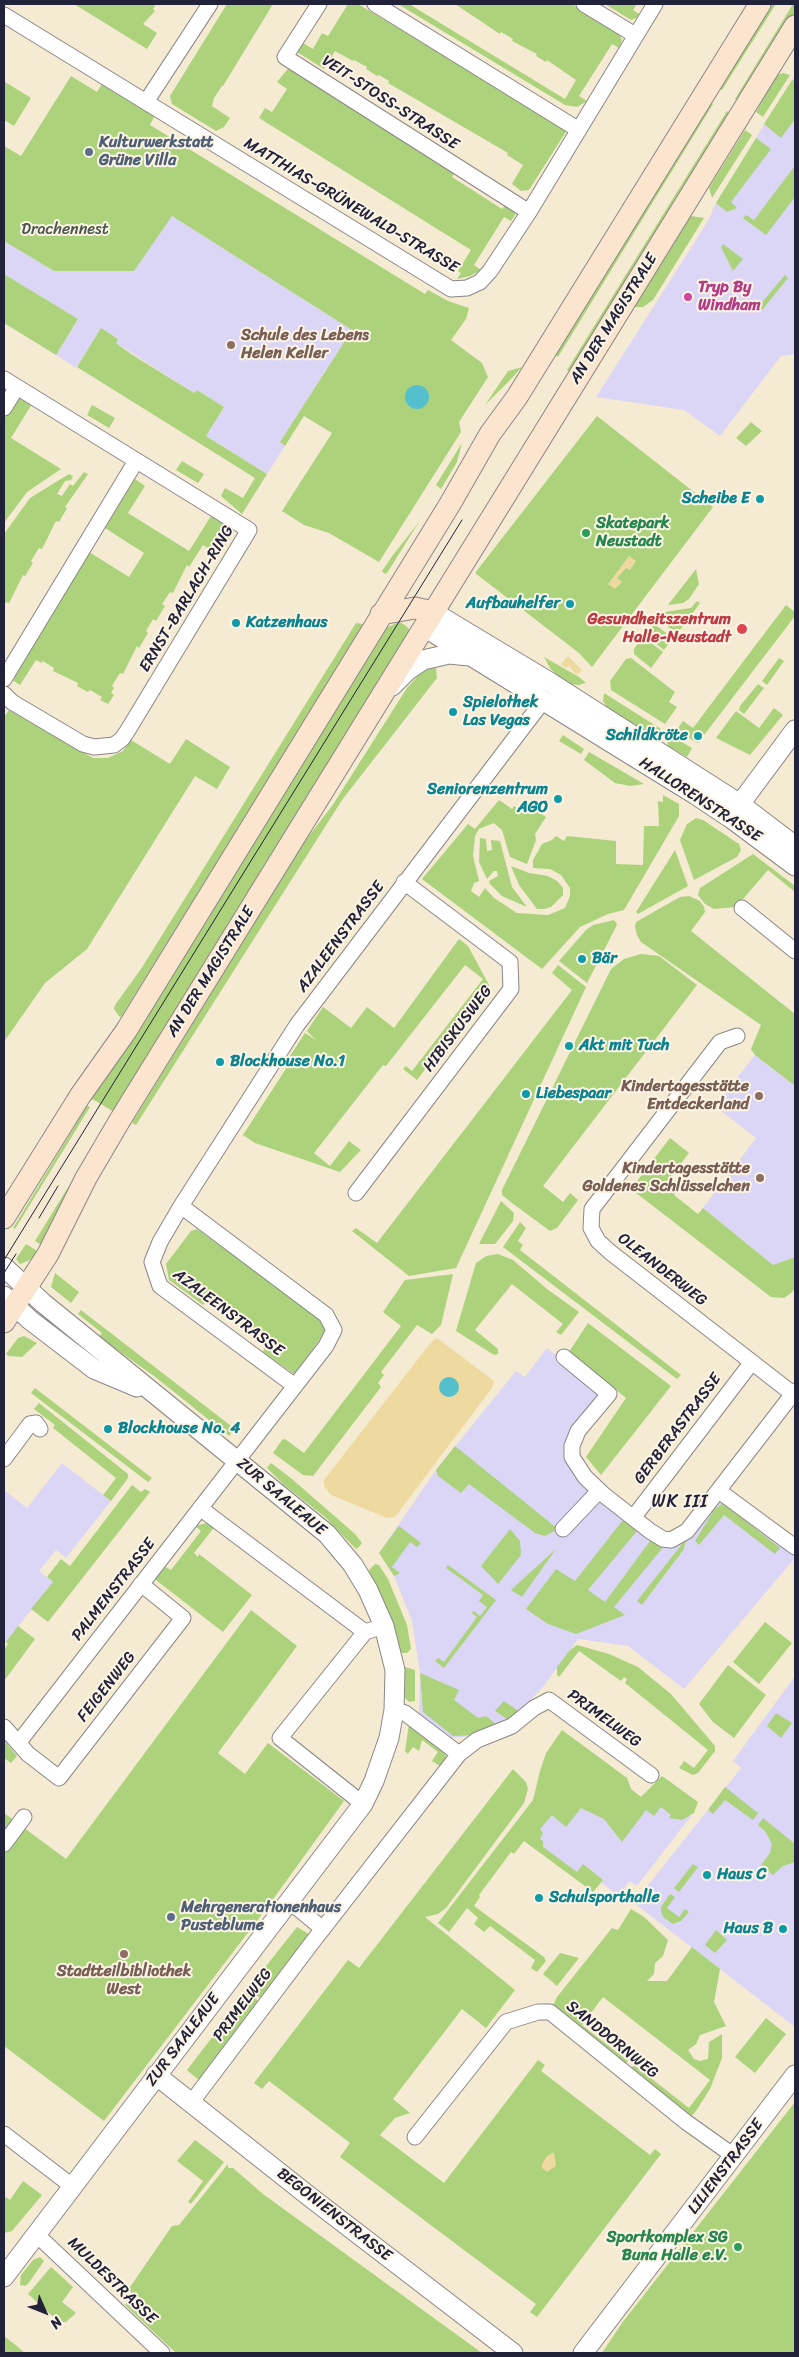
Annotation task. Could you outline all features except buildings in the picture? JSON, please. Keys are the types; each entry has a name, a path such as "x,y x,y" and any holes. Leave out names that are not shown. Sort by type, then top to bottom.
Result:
{"main road":[{"path":"4,1218 80,1096 126,1031 490,434 536,366 760,4"},
{"name":"AN DER MAGISTRALE","path":"7,1308 26,1288 52,1246 86,1178 120,1120 795,26"},
{"path":"400,584 411,609 429,619"},
{"path":"381,614 411,609"}],"street":[{"path":"146,102 210,4"},
{"name":"VEIT-STOSS-STRASSE","path":"319,4 286,56 529,212"},
{"path":"376,4 579,130"},
{"path":"585,4 635,35"},
{"name":"MATTHIAS-GRÜNEWALD-STRASSE","path":"4,15 451,289 467,288 480,282 490,271 529,212 654,4"},
{"path":"4,408 10,383"},
{"name":"ERNST-BARLACH-RING","path":"4,694 12,702 83,744 94,747 114,745 122,739 128,730 250,530 10,383"},
{"path":"4,679 136,461"},
{"name":"HALLORENSTRASSE","path":"429,619 476,658 543,701 795,846"},
{"name":"HALLORENSTRASSE","path":"429,619 551,683 736,811 795,866"},
{"path":"380,698 408,670 423,660 450,654 476,658"},
{"name":"AZALEENSTRASSE","path":"296,1386 160,1286 152,1262 160,1242 181,1206 297,1025 543,701"},
{"path":"736,811 795,730"},
{"name":"HIBISKUSWEG","path":"356,1193 511,989 510,962 404,882"},
{"path":"742,908 795,950"},
{"name":"OLEANDERWEG","path":"737,1036 720,1042 592,1209 591,1228 598,1241 610,1252 752,1362 794,1392"},
{"path":"181,1206 326,1315 334,1330 326,1346 238,1460"},
{"name":"ZUR SAALEAUE","path":"4,1267 26,1288 150,1391 238,1460 327,1534 353,1565 384,1626 395,1670 394,1710 389,1738 381,1763 363,1804 4,2277"},
{"name":"ZUR SAALEAUE","path":"7,1308 94,1369 150,1391"},
{"path":"564,1358 609,1394 578,1431 572,1446 572,1457 585,1477 599,1491 656,1535 671,1540 688,1531 794,1392"},
{"name":"GERBERASTRASSE","path":"633,1518 752,1362"},
{"path":"4,1459 30,1424 36,1423 40,1429"},
{"name":"PALMENSTRASSE","path":"19,1742 238,1460"},
{"path":"564,1529 599,1491"},
{"path":"719,1491 795,1547"},
{"path":"200,1508 365,1632"},
{"name":"FEIGENWEG","path":"19,1742 38,1764 59,1778 178,1625 183,1618 141,1584"},
{"path":"363,1804 280,1738 365,1632 384,1626"},
{"name":"PRIMELWEG","path":"191,2103 459,1754 477,1740 512,1726 534,1708 549,1700 652,1775"},
{"path":"394,1710 404,1713 459,1754"},
{"path":"4,1727 19,1742"},
{"path":"4,1844 24,1817"},
{"path":"289,1901 323,1929"},
{"name":"SANDDORNWEG","path":"415,2138 506,2022 538,2012 550,2012 686,2122 734,2156"},
{"name":"BEGONIENSTRASSE","path":"156,2075 316,2202 513,2353"},
{"name":"LILIENSTRASSE","path":"583,2353 795,2075"},
{"path":"4,2134 72,2186"},
{"name":"MULDESTRASSE","path":"36,2234 162,2353"}],"shaded area":[{"path":"795,75 795,354 781,356 720,436 684,410 596,397 708,221 716,203"},
{"name":"Schule des Lebens Helen Keller","path":"172,216 352,330 280,442 285,446 267,474 206,436 224,407 197,390 194,393 116,343 118,339 101,328 76,368 56,355 78,319 4,274 4,241 54,271"},
{"name":"Kindertagesstätte Goldenes Schlüsselchen","path":"755,1055 795,1086 795,1257 773,1265 703,1208 756,1138 715,1106"},
{"path":"547,1348 610,1398 575,1447 588,1476 665,1536 684,1531 718,1490 795,1549 795,1558 684,1689 628,1646 578,1639 543,1687 512,1720 473,1736 452,1738 419,1714 420,1673 412,1621 394,1576 379,1553 436,1470 516,1371 525,1377"},
{"path":"62,1463 111,1501 66,1558 56,1550 39,1571 53,1582 4,1645 4,1490 27,1508"},
{"path":"795,1676 795,2027 634,1903 741,1768 733,1761"},
{"path":"589,1750 627,1778 631,1789 641,1797 653,1786 691,1816 637,1886 630,1881 618,1896 601,1882 593,1892 520,1837"}],"green space":[{"path":"74,4 156,4 153,9 155,11 143,24 157,33 147,49"},
{"path":"227,4 273,4 214,98 212,106 230,118 224,127 216,131 172,104 170,96"},
{"path":"348,4 358,4 567,130 529,190 521,191 512,184 523,165 507,155 508,153 388,83 389,81 366,69 367,67 335,51 324,69 297,52 303,43 313,49 322,33 328,36"},
{"path":"398,4 409,4 565,99 576,80 547,60 546,62 536,56 537,54 512,41 513,39 501,32 500,34 455,4 572,4 619,33 622,40 619,48 612,44 579,96 587,101 577,107 565,105"},
{"path":"605,4 637,4 633,10 642,16 631,20"},
{"path":"767,4 776,4 722,90 716,86"},
{"path":"793,4 795,4 795,12 740,102 735,99"},
{"path":"291,65 456,170 452,177 502,209 507,203 514,208 515,215 511,221 504,217 474,265 481,270 470,276 457,279 461,273 458,271 471,250 259,118 265,108 272,112 287,89 277,82"},
{"path":"783,73 790,75 763,117 756,112 777,75"},
{"name":"Drachennest","path":"71,76 97,92 103,82 155,115 150,125 425,294 428,290 448,301 469,308 466,319 451,340 482,363 488,377 459,422 461,432 379,562 329,533 304,525 282,511 332,433 304,416 285,446 280,442 352,330 172,216 134,271 54,271 4,241 4,146 21,156"},
{"path":"792,80 795,81 795,119 781,138 764,124"},
{"path":"5,82 31,98 14,126 4,120"},
{"path":"708,101 713,104 558,357 553,354"},
{"path":"727,111 733,114 573,373 567,370"},
{"path":"745,130 752,135 712,198 709,188"},
{"path":"756,138 771,149 731,202 737,208 727,212 716,203"},
{"path":"794,167 795,197 766,235 743,218 746,215 754,220"},
{"path":"691,216 704,218 653,300 643,307 634,307"},
{"path":"723,244 743,259 733,271 721,247"},
{"path":"4,274 78,319 56,355 4,323"},
{"path":"785,275 788,278 762,310 758,307"},
{"path":"101,328 118,339 116,343 131,354 194,393 197,390 224,407 206,436 267,474 242,514 221,496 225,488 243,498 255,478 77,367"},
{"path":"522,367 512,378 485,405 508,371"},
{"path":"16,395 32,404 11,438 61,469 27,492 4,523 4,416"},
{"path":"92,405 115,418 109,428 87,415"},
{"path":"597,416 713,507 592,667 579,653 475,573"},
{"path":"751,422 762,431 746,446 736,438"},
{"path":"462,443 457,462 441,489 436,485"},
{"path":"182,461 204,474 198,483 176,470"},
{"path":"84,472 88,474 65,507 67,508 59,522 56,521 42,549 39,548 31,561 33,563 25,576 23,575 9,603 6,602 4,606 4,534 30,498 69,474 73,476 71,480 65,481 57,494 62,496 70,484 73,486"},
{"path":"135,479 145,486 128,513 189,551 211,516 234,531 219,555 203,545 189,567 187,565 173,593 170,592 162,604 165,606 156,621 153,619 146,631 148,633 139,648 137,646 123,674 120,673 112,686 114,688 111,693 114,695 108,704 100,700 102,697 90,690 88,692 77,686 78,683 53,671 54,668 43,661 42,663 36,660 20,685 9,678 89,552 129,577 144,553 105,528"},
{"path":"419,522 387,573 385,574 382,571"},
{"path":"696,569 699,584 689,599 683,603 668,605"},
{"path":"697,601 700,603 677,634 658,619 665,612 691,608"},
{"path":"786,605 795,612 795,616 698,743 676,731 683,721 693,728"},
{"path":"399,622 410,630 116,1113 87,1096 386,628"},
{"path":"356,623 363,624 353,643 121,1017 119,1016 114,1009 115,1005 141,969"},
{"path":"654,624 673,638 664,650 645,635"},
{"path":"643,637 663,652 651,668 634,654 634,649"},
{"path":"544,657 586,683 570,684 550,668"},
{"path":"631,658 675,692 669,702 677,707 665,724 611,690 610,681 626,659"},
{"path":"779,658 784,661 767,685 762,681"},
{"path":"436,668 437,678 342,800 136,1125 132,1123 301,846 332,806 407,688 423,670"},
{"path":"758,684 764,688 744,714 739,710 740,706"},
{"path":"604,693 661,729 657,735 653,736 608,709 603,701"},
{"path":"774,708 783,715 750,755 716,738 736,711 759,728"},
{"path":"9,710 93,758 108,758 123,751 131,740 170,764 186,739 230,767 217,789 195,776 87,949 45,983 4,1042 4,717"},
{"path":"563,735 584,749 581,754 559,741"},
{"path":"670,735 692,748 687,757 668,746 667,740"},
{"path":"589,752 644,784 630,786 615,783 584,760"},
{"path":"663,795 679,804 679,816 624,910 608,914 580,927 542,969 422,879 468,824 475,829 499,800 512,809 514,806 521,810 525,803 546,817 535,834 536,840 527,864 510,857 502,830 494,823 479,829 475,836 473,856 479,881 474,883 471,891 479,897 485,888 494,898 517,913 548,915 565,908 570,896 570,888 561,875 550,869 533,868 533,860 542,844 556,836 564,841 567,836 616,841 616,864 643,865 644,826 659,826 658,801 663,802"},
{"path":"696,818 703,820 739,844 741,850 737,857 694,880 680,840 687,824"},
{"path":"480,838 486,839 487,851 492,850 491,840 500,841 512,887 527,907 502,896 490,884 489,881 498,876 497,871 494,871 487,879 479,862"},
{"path":"675,850 688,886 638,914 636,912"},
{"path":"753,854 795,886 795,892 768,870 736,907 714,909 705,904 698,895 700,888"},
{"path":"511,866 529,873 548,876 557,881 563,888 563,895 551,907 537,909 519,885"},
{"path":"689,896 700,901 705,912 691,931 795,1014 795,1086 755,1055 751,1049 761,1025 641,942 637,935 636,922 680,897"},
{"path":"614,920 617,924 616,927 587,983 559,961 586,930 593,925"},
{"path":"459,939 468,946 489,985 417,1080 403,1069 406,1066 412,1071 483,979 465,965 386,1066 383,1065 314,1153 330,1166 349,1141 361,1150 340,1172 255,1143 243,1135 291,1061 288,1059 305,1033 316,1040 307,1031 323,1007 351,1028 367,1007 394,1028"},
{"path":"641,954 659,956 697,985 543,1186 563,1202 570,1193 578,1200 557,1228 550,1231 502,1195 502,1190 611,969 624,959"},
{"path":"558,965 586,987 456,1268 409,1276 352,1231 356,1228 377,1243 572,990 552,973"},
{"path":"82,1103 90,1107 15,1229 13,1228 75,1126"},
{"path":"110,1119 44,1247 35,1241"},
{"path":"670,1138 689,1153 666,1183 676,1192 674,1195 698,1214 703,1208 773,1265 795,1257 795,1289 791,1293 784,1298 771,1297 631,1189"},
{"path":"501,1201 514,1213 513,1221 495,1244 479,1244"},
{"path":"520,1222 526,1228 518,1241 523,1245 520,1250 681,1375 677,1379 503,1247"},
{"path":"197,1229 318,1317 326,1331 294,1374 263,1352 266,1342 209,1299 203,1305 169,1280 166,1264 191,1231"},
{"path":"26,1244 39,1252 30,1260 20,1264 16,1259"},
{"path":"498,1254 513,1260 547,1289 579,1312 561,1335 556,1332 563,1324 512,1284 475,1330 498,1349 498,1354 494,1355 456,1331 476,1263 486,1256"},
{"path":"55,1273 79,1292 71,1303 51,1287"},
{"path":"453,1274 441,1325 432,1334 417,1325 381,1372 384,1375 378,1383 381,1387 313,1476 303,1475 273,1453 282,1440 285,1439 304,1453 401,1326 383,1312 405,1280"},
{"path":"81,1310 235,1429 229,1436 154,1376 99,1337 102,1333 78,1314"},
{"path":"588,1323 671,1386 601,1475 586,1457 626,1398 569,1352"},
{"path":"24,1336 37,1343 22,1357 6,1354 18,1338"},
{"path":"35,1388 152,1478 148,1482 31,1393"},
{"path":"39,1403 128,1474 128,1478 111,1501 103,1495 116,1478 53,1428 55,1425 34,1409"},
{"path":"455,1446 558,1529 545,1536 535,1533 469,1484 461,1493 438,1476 436,1470"},
{"path":"271,1463 355,1534 362,1543 359,1547 356,1549 325,1517 284,1485 267,1468"},
{"path":"132,1485 141,1492 145,1489 150,1492 48,1622 31,1609 53,1582 47,1577 61,1559 70,1566"},
{"path":"723,1503 780,1548 775,1554 724,1515 699,1545 695,1541 714,1510"},
{"path":"623,1520 637,1531 588,1590 605,1602 653,1537 665,1545 614,1607 625,1615 576,1634 548,1624 526,1609 556,1569 575,1581"},
{"path":"207,1523 216,1525 194,1553 198,1557 199,1554 252,1595 223,1632 152,1577 164,1566 171,1570 201,1531 195,1526"},
{"path":"399,1526 421,1543 417,1547 410,1542 392,1567 400,1573 394,1576 379,1553"},
{"path":"510,1529 520,1541 521,1555 498,1584 481,1566"},
{"path":"686,1539 684,1549 642,1605 637,1601"},
{"path":"556,1549 522,1597 511,1590"},
{"path":"375,1564 379,1565 388,1579 407,1625 411,1649 407,1653 401,1653 387,1611 369,1570"},
{"path":"448,1565 496,1600 444,1668 435,1661 438,1658 444,1662 477,1617 472,1613 474,1611 480,1616 487,1607 479,1601 483,1595 446,1568"},
{"path":"251,1610 297,1646 218,1753 245,1774 268,1743 344,1801 266,1909 104,2121 4,2046 4,1813 66,1859"},
{"path":"765,1622 792,1643 759,1684 733,1662"},
{"path":"18,1626 35,1639 4,1681 4,1650 8,1644 6,1642"},
{"path":"577,1645 609,1654 638,1667 671,1694 715,1746 715,1751 698,1773 693,1775 679,1768 684,1761 694,1768 708,1750 625,1683 627,1679 624,1677 621,1681 579,1651 559,1677 557,1675 557,1667 570,1650"},
{"path":"728,1665 766,1695 734,1738 713,1722 699,1704"},
{"path":"405,1667 415,1670 415,1701 409,1702 405,1698"},
{"path":"420,1673 459,1690 454,1700 478,1718 486,1716 496,1724 474,1735 453,1736 423,1712"},
{"path":"504,1701 520,1712 510,1721 495,1711"},
{"path":"776,1713 792,1723 781,1738 767,1726"},
{"path":"409,1724 442,1748 446,1756 443,1768 432,1761 438,1752 422,1740 419,1751 413,1747 408,1754 405,1751"},
{"path":"562,1730 627,1778 631,1789 641,1797 662,1776 698,1802 694,1813 682,1820 669,1818 671,1815 661,1807 654,1816 646,1810 622,1842 604,1819 581,1808 566,1827 552,1815 540,1829 543,1833 540,1839 543,1841 543,1847 577,1872 583,1864 603,1880 593,1892 524,1841 514,1854 511,1852 479,1895 480,1897 474,1906 544,1957 546,1961 537,1972 531,1968 535,1960 490,1926 484,1932 474,1924 478,1918 467,1908 449,1932 438,1923 533,1800 546,1753"},
{"path":"4,1740 17,1756 11,1763 4,1758"},
{"path":"513,1769 526,1782 528,1789 524,1803 446,1908 438,1914 425,1917 515,1990 486,2028 462,2009 393,2099 410,2113 395,2118 380,2135 444,2183 538,2060 545,2065 541,2071 650,2155 655,2149 661,2154 537,2317 530,2312 536,2304 340,2157 350,2143 269,2081 262,2089 254,2083 348,1960 359,1968"},
{"path":"725,1787 758,1813 753,1820 725,1800 713,1814 708,1810"},
{"path":"763,1818 795,1844 795,1862 783,1866 773,1875 761,1865 770,1853 772,1844 765,1831 758,1825"},
{"path":"693,1864 698,1867 679,1892 674,1888"},
{"path":"670,1894 675,1897 667,1908 679,1917 685,1909 689,1912 681,1921 673,1924 664,1918 661,1912 661,1907"},
{"path":"631,1909 644,1917 668,1940 663,1956 655,1963 654,1974 647,1981 667,1981 692,1947 720,1969 714,2002 726,2026 700,2035 696,2044 688,2050 694,2059 700,2061 708,2059 709,2042 722,2034 722,2058 710,2089 696,2111 686,2122 626,2074 634,2065 689,2108 710,2080 603,1997 582,2025 628,2061 621,2070 550,2012 557,1997 612,1928 618,1930"},
{"path":"297,1927 312,1936 263,2000 248,1989"},
{"path":"716,1930 727,1940 715,1953 705,1945"},
{"path":"560,1953 579,1958 557,1986 543,1974"},
{"path":"247,1992 261,2003 201,2082 187,2070"},
{"path":"766,2018 786,2034 755,2073 735,2057"},
{"name":"Sportkomplex SG Buna Halle e.V.","path":"795,2102 795,2353 602,2353 622,2323"},
{"path":"195,2140 224,2162 191,2204 188,2202 203,2181 177,2161"},
{"path":"228,2164 228,2168 233,2168 263,2194 482,2353 176,2353 125,2305 133,2294 128,2290 172,2226 179,2225"},
{"path":"23,2181 42,2195 12,2231 4,2233 4,2196 10,2200"},
{"path":"40,2257 44,2261 28,2284 25,2286 20,2285 21,2275 33,2260"},
{"path":"51,2267 73,2287 62,2302 76,2313 66,2322 59,2322 28,2294"},
{"path":"4,2336 18,2347 25,2353 4,2353"}],"sand":[{"path":"629,556 636,561 630,570 626,568 617,578 622,582 615,589 608,584"},
{"path":"568,656 582,670 576,675 569,666 566,668 561,664"},
{"path":"437,1338 494,1381 492,1388 395,1517 387,1518 331,1495 324,1486 324,1480 432,1341"},
{"path":"554,2152 556,2166 547,2172 542,2168 542,2164 547,2156"}],"water":[{"path":"417,385 426,388 429,397 426,406 417,409 408,406 405,397 408,388"},
{"path":"449,1377 456,1380 459,1387 456,1394 449,1397 442,1394 439,1387 442,1380"}],"tram line":[{"path":"4,1260 462,520"},
{"path":"39,1218 58,1186"},
{"path":"4,1273 16,1254"}],"place":[{"name":"Kulturwerkstatt Grüne Villa","path":"89,152"},
{"name":"Tryp By Windham","path":"688,297"},
{"name":"Schule des Lebens Helen Keller","path":"231,345"},
{"name":"Scheibe E","path":"760,499"},
{"name":"Skatepark Neustadt","path":"586,533"},
{"name":"Aufbauhelfer","path":"570,604"},
{"name":"Katzenhaus","path":"236,623"},
{"name":"Gesundheitszentrum Halle-Neustadt","path":"742,629"},
{"name":"Spielothek Las Vegas","path":"453,712"},
{"name":"Schildkröte","path":"698,736"},
{"name":"Seniorenzentrum AGO","path":"558,799"},
{"name":"Bär","path":"582,959"},
{"name":"Akt mit Tuch","path":"569,1046"},
{"name":"Blockhouse No.1","path":"220,1062"},
{"name":"Liebespaar","path":"526,1094"},
{"name":"Kindertagesstätte Entdeckerland","path":"759,1096"},
{"name":"Kindertagesstätte Goldenes Schlüsselchen","path":"760,1178"},
{"name":"Blockhouse No. 4","path":"108,1429"},
{"name":"Haus C","path":"707,1875"},
{"name":"Schulsporthalle","path":"539,1898"},
{"name":"Mehrgenerationenhaus Pusteblume","path":"171,1917"},
{"name":"Haus B","path":"783,1929"},
{"name":"Stadtteilbibliothek West","path":"124,1954"},
{"name":"Sportkomplex SG Buna Halle e.V.","path":"738,2247"}],"district":[{"name":"WK III","path":"680,1502"}]}
